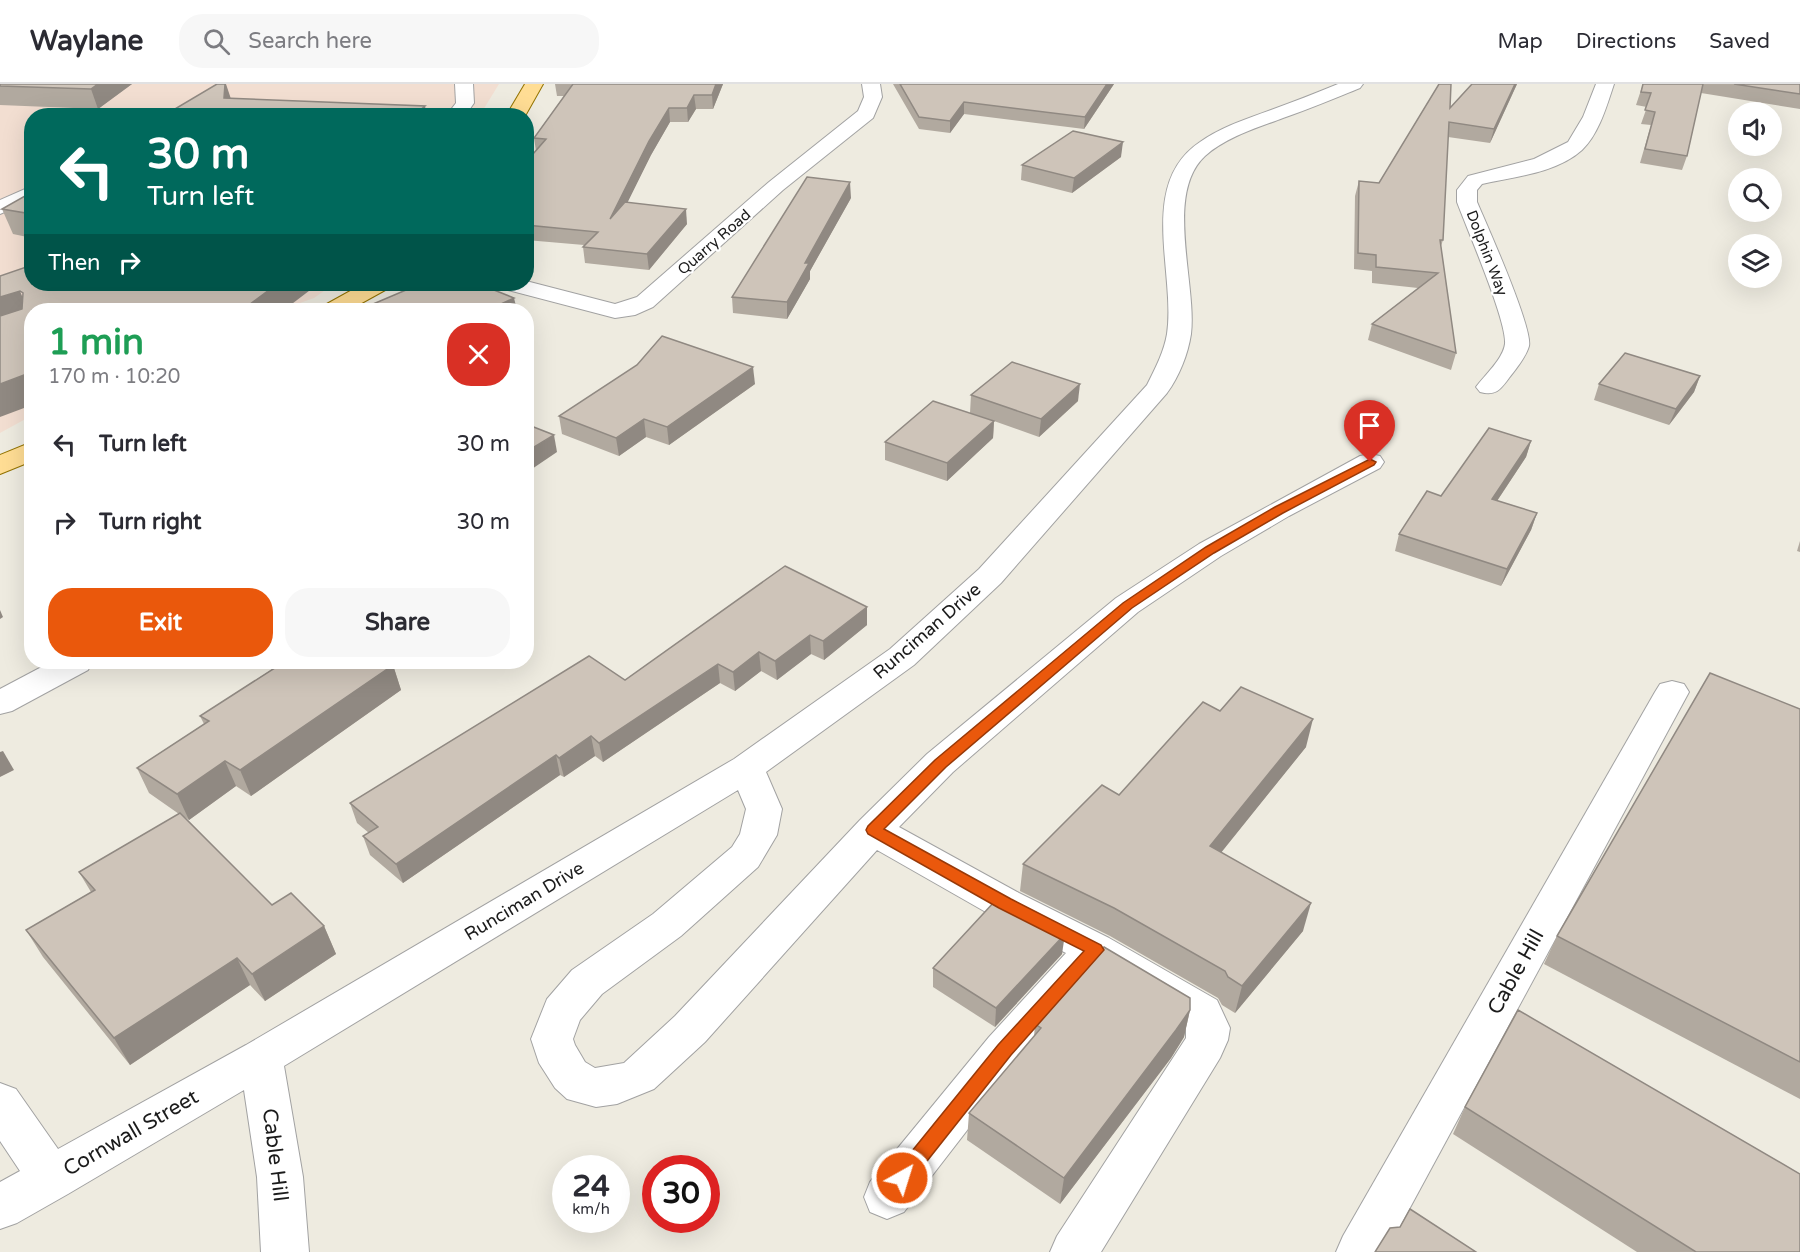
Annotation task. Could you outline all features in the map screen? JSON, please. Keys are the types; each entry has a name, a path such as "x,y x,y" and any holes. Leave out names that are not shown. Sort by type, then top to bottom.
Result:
{"main road":[{"path":"520,108 534,84"},
{"path":"345,303 366,291"},
{"path":"0,466 24,454"}],"street":[{"path":"461,108 465,102 464,84"},
{"name":"Quarry Road","path":"534,290 615,311 627,310 645,302 777,186 866,114 873,97 871,84"},
{"name":"Runciman Drive","path":"261,1058 747,768 902,657 990,576 1158,388 1172,360 1179,332 1175,231 1176,185 1182,170 1189,161 1215,140 1354,84"},
{"name":"Dolphin Way","path":"1489,387 1517,345 1513,321 1467,202 1465,194 1468,186 1475,180 1550,160 1564,154 1577,144 1600,99 1605,84"},
{"path":"0,208 24,196"},
{"path":"747,768 764,809 758,835 746,857 667,925 587,982 562,1011 552,1039 554,1050 570,1075 583,1085 596,1088 618,1085 639,1076 659,1060 873,830 940,763 1127,605 1210,550 1370,462"},
{"path":"0,704 63,669"},
{"name":"Cable Hill","path":"1360,1252 1672,692"},
{"path":"873,830 1005,904 1095,950 1202,1012 1210,1030 1205,1045 1074,1252"},
{"path":"887,1197 1004,1050 1095,950"},
{"name":"Cable Hill","path":"261,1058 280,1177 285,1252"},
{"name":"Cornwall Street","path":"0,1207 261,1058"},
{"path":"0,1103 52,1179"}],"shaded area":[{"path":"0,84 499,84 484,108 24,108 24,291 324,291 314,298 300,303 24,303 24,420 0,433"}],"building":[{"path":"0,84 98,84 91,89 0,86"},
{"path":"217,84 225,84 224,98 425,106 423,108 176,108"},
{"path":"573,84 716,84 712,95 694,95 687,108 669,108 649,141 610,219 625,202 686,209 647,254 583,247 598,232 534,226 534,153 546,139 534,138"},
{"path":"900,84 1107,84 1085,117 964,102 950,121 919,117"},
{"path":"1439,84 1451,84 1450,108 1472,84 1515,84 1494,129 1449,122 1443,240 1440,240 1456,353 1372,324 1438,273 1376,267 1376,255 1358,253 1359,181 1379,183"},
{"path":"1643,84 1703,84 1687,156 1645,149 1655,112 1645,110 1651,93 1641,92"},
{"path":"1734,84 1800,84 1800,94"},
{"path":"1073,131 1123,142 1074,178 1022,165"},
{"path":"807,177 850,182 805,263 809,263 787,302 732,297"},
{"path":"24,197 24,213 2,209"},
{"path":"24,268 24,291 268,291 251,303 24,303 24,375 0,384 0,316 22,309 23,293 20,291 0,297 0,276"},
{"path":"404,291 496,291 514,298 503,303 375,303"},
{"path":"662,336 753,367 667,427 644,419 616,438 559,416 637,365"},
{"path":"1625,353 1700,376 1676,409 1599,384"},
{"path":"1012,362 1080,384 1041,419 971,395"},
{"path":"933,401 994,421 947,463 885,442"},
{"path":"534,427 554,435 534,447"},
{"path":"1489,428 1531,441 1492,499 1537,513 1507,569 1399,534 1427,491 1441,496"},
{"path":"785,566 867,607 823,641 810,635 775,661 759,652 733,672 718,664 599,743 591,736 559,758 556,755 396,864 363,836 378,827 350,803 589,656 625,680"},
{"path":"273,669 387,669 240,770 225,761 177,794 137,768 209,721 200,716"},
{"path":"1710,673 1800,709 1800,1062 1557,936"},
{"path":"1241,687 1313,719 1210,846 1311,903 1242,986 1228,977 1225,971 1114,908 1023,864 1102,785 1119,795 1203,702 1220,711"},
{"path":"180,813 272,905 291,893 324,926 252,974 237,958 114,1038 26,930 95,890 79,872"},
{"path":"996,900 1065,934 996,1008 933,968"},
{"path":"1104,947 1190,998 1190,1010 1064,1178 969,1113 1041,1028 1035,1024"},
{"path":"1518,1010 1800,1174 1800,1252 1696,1252 1465,1107"},
{"path":"1410,1209 1476,1252 1375,1252 1390,1228 1400,1227"}],"route":[{"path":"902,1178 1004,1050 1095,950 1005,904 873,830 940,763 1127,605 1210,550 1370,462"}]}
